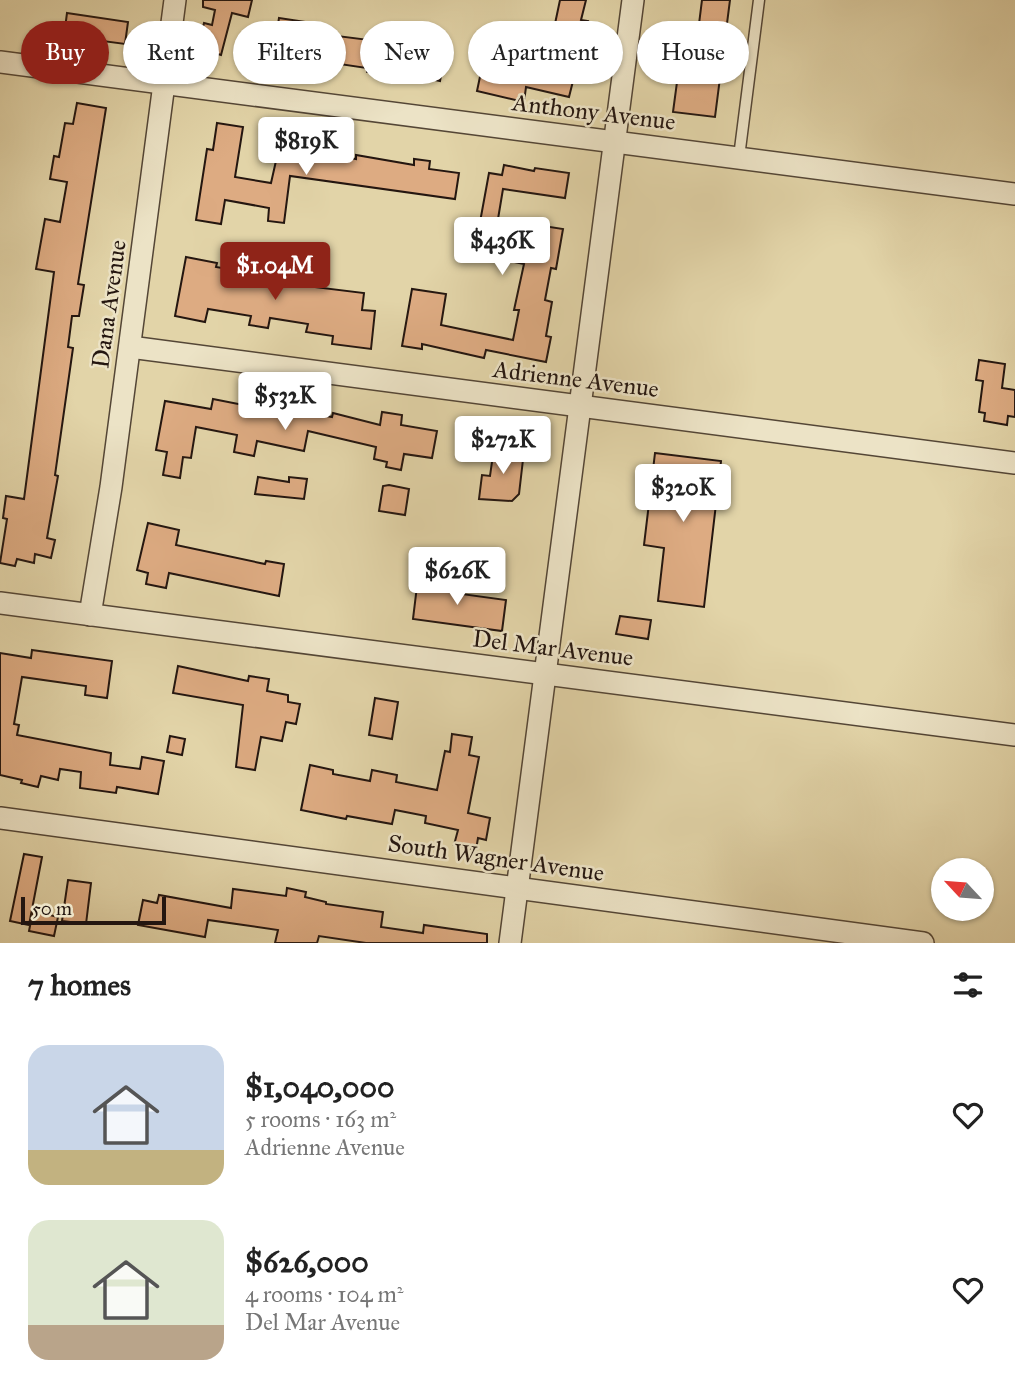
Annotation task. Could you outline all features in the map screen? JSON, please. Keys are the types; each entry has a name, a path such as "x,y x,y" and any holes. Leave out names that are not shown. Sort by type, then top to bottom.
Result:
{"street":[{"name":"Dana Avenue","path":"172,21 175,0"},
{"path":"510,943 632,0"},
{"name":"Anthony Avenue","path":"0,62 123,77"},
{"name":"Dana Avenue","path":"90,615 130,346 164,84"},
{"name":"Anthony Avenue","path":"179,84 1015,194"},
{"name":"Adrienne Avenue","path":"130,346 1015,463"},
{"name":"Del Mar Avenue","path":"0,603 1015,735"},
{"name":"South Wagner Avenue","path":"0,818 923,943"}],"lane":[{"path":"739,157 759,0"}],"building":[{"path":"203,0 252,0 248,17 232,13 221,55 219,21 213,21 215,10 203,7"},
{"path":"560,0 586,0 581,20 588,21 556,21"},
{"path":"702,0 730,0 727,21 699,21"},
{"path":"67,13 123,21 123,44 109,42 109,21 66,21"},
{"path":"279,18 299,21 279,21"},
{"path":"346,37 360,39 360,67 346,65"},
{"path":"478,84 572,84 569,97 526,87 524,102 477,91"},
{"path":"677,84 719,84 715,117 673,112"},
{"path":"77,103 106,108 78,284 84,285 79,316 72,316 68,347 73,348 55,475 58,476 47,538 55,540 51,558 35,554 34,563 17,559 15,566 0,563 7,519 3,518 6,496 24,499 54,272 36,269 45,219 60,222 67,182 50,179 54,156 59,157 65,123 73,124"},
{"path":"217,123 243,127 235,177 271,183 278,152 298,156 300,143 317,146 316,153 356,159 356,155 414,165 414,159 430,161 429,169 459,173 455,199 290,176 284,223 268,221 269,208 225,200 221,224 196,220 207,149 213,150"},
{"path":"504,165 534,171 535,168 569,173 565,198 503,189 498,219 563,229 556,269 551,268 545,300 552,302 546,336 551,337 546,362 486,350 484,358 422,344 422,349 402,346 412,289 446,294 441,325 513,340 519,310 514,310 524,264 514,262 518,241 478,233 489,173 502,175"},
{"path":"186,257 217,263 216,267 294,280 295,274 316,277 314,287 364,293 362,310 375,311 371,349 332,344 333,336 306,332 308,324 270,318 268,328 249,325 251,316 208,309 205,322 175,316"},
{"path":"979,360 1005,364 1002,388 1015,390 1015,417 1008,416 1007,425 984,421 985,413 979,412 983,381 976,380"},
{"path":"213,399 269,410 270,405 332,417 333,413 380,425 382,412 402,415 401,425 437,431 432,458 404,454 401,470 386,467 387,462 374,459 376,447 308,431 304,451 257,441 254,456 234,452 237,435 196,427 191,458 183,457 180,478 163,475 167,452 156,450 165,401 211,409"},
{"path":"494,448 524,451 519,494 512,501 479,499 482,475 490,476"},
{"path":"655,453 721,461 704,607 658,601 664,548 644,545"},
{"path":"258,477 289,482 289,477 307,479 304,499 255,494"},
{"path":"383,486 409,489 405,515 379,511"},
{"path":"148,523 179,530 176,545 265,564 266,561 284,564 279,596 169,573 166,588 146,584 148,573 137,570"},
{"path":"418,578 455,583 454,593 506,600 502,631 413,619"},
{"path":"620,616 651,620 648,639 616,634"},
{"path":"32,650 112,661 107,698 85,695 86,686 22,677 14,724 19,725 17,735 111,753 110,765 140,769 142,757 164,761 158,794 117,787 116,793 80,788 81,772 60,769 58,780 41,776 38,787 0,775 0,653 31,658"},
{"path":"178,666 248,681 249,676 269,679 267,691 288,695 288,702 300,704 296,724 286,722 282,741 261,737 255,770 236,767 243,705 173,693"},
{"path":"375,698 398,702 392,739 369,735"},
{"path":"452,734 472,737 469,755 479,757 468,813 490,818 486,840 478,838 476,850 454,845 458,830 425,823 426,816 395,810 392,824 301,810 310,765 333,770 333,774 370,781 372,770 397,775 396,782 437,790 445,751 450,752"},
{"path":"170,736 185,739 182,755 167,752"},
{"path":"24,854 42,857 29,925 10,921"},
{"path":"68,880 91,883 86,924 62,921"},
{"path":"287,888 306,892 305,897 326,904 383,912 381,927 423,933 424,925 487,934 487,943 366,943 319,936 317,943 275,943 278,930 208,920 205,937 138,925 143,900 157,903 159,895 231,908 233,889 286,896"},
{"path":"33,911 58,917 54,936 29,931"}]}
